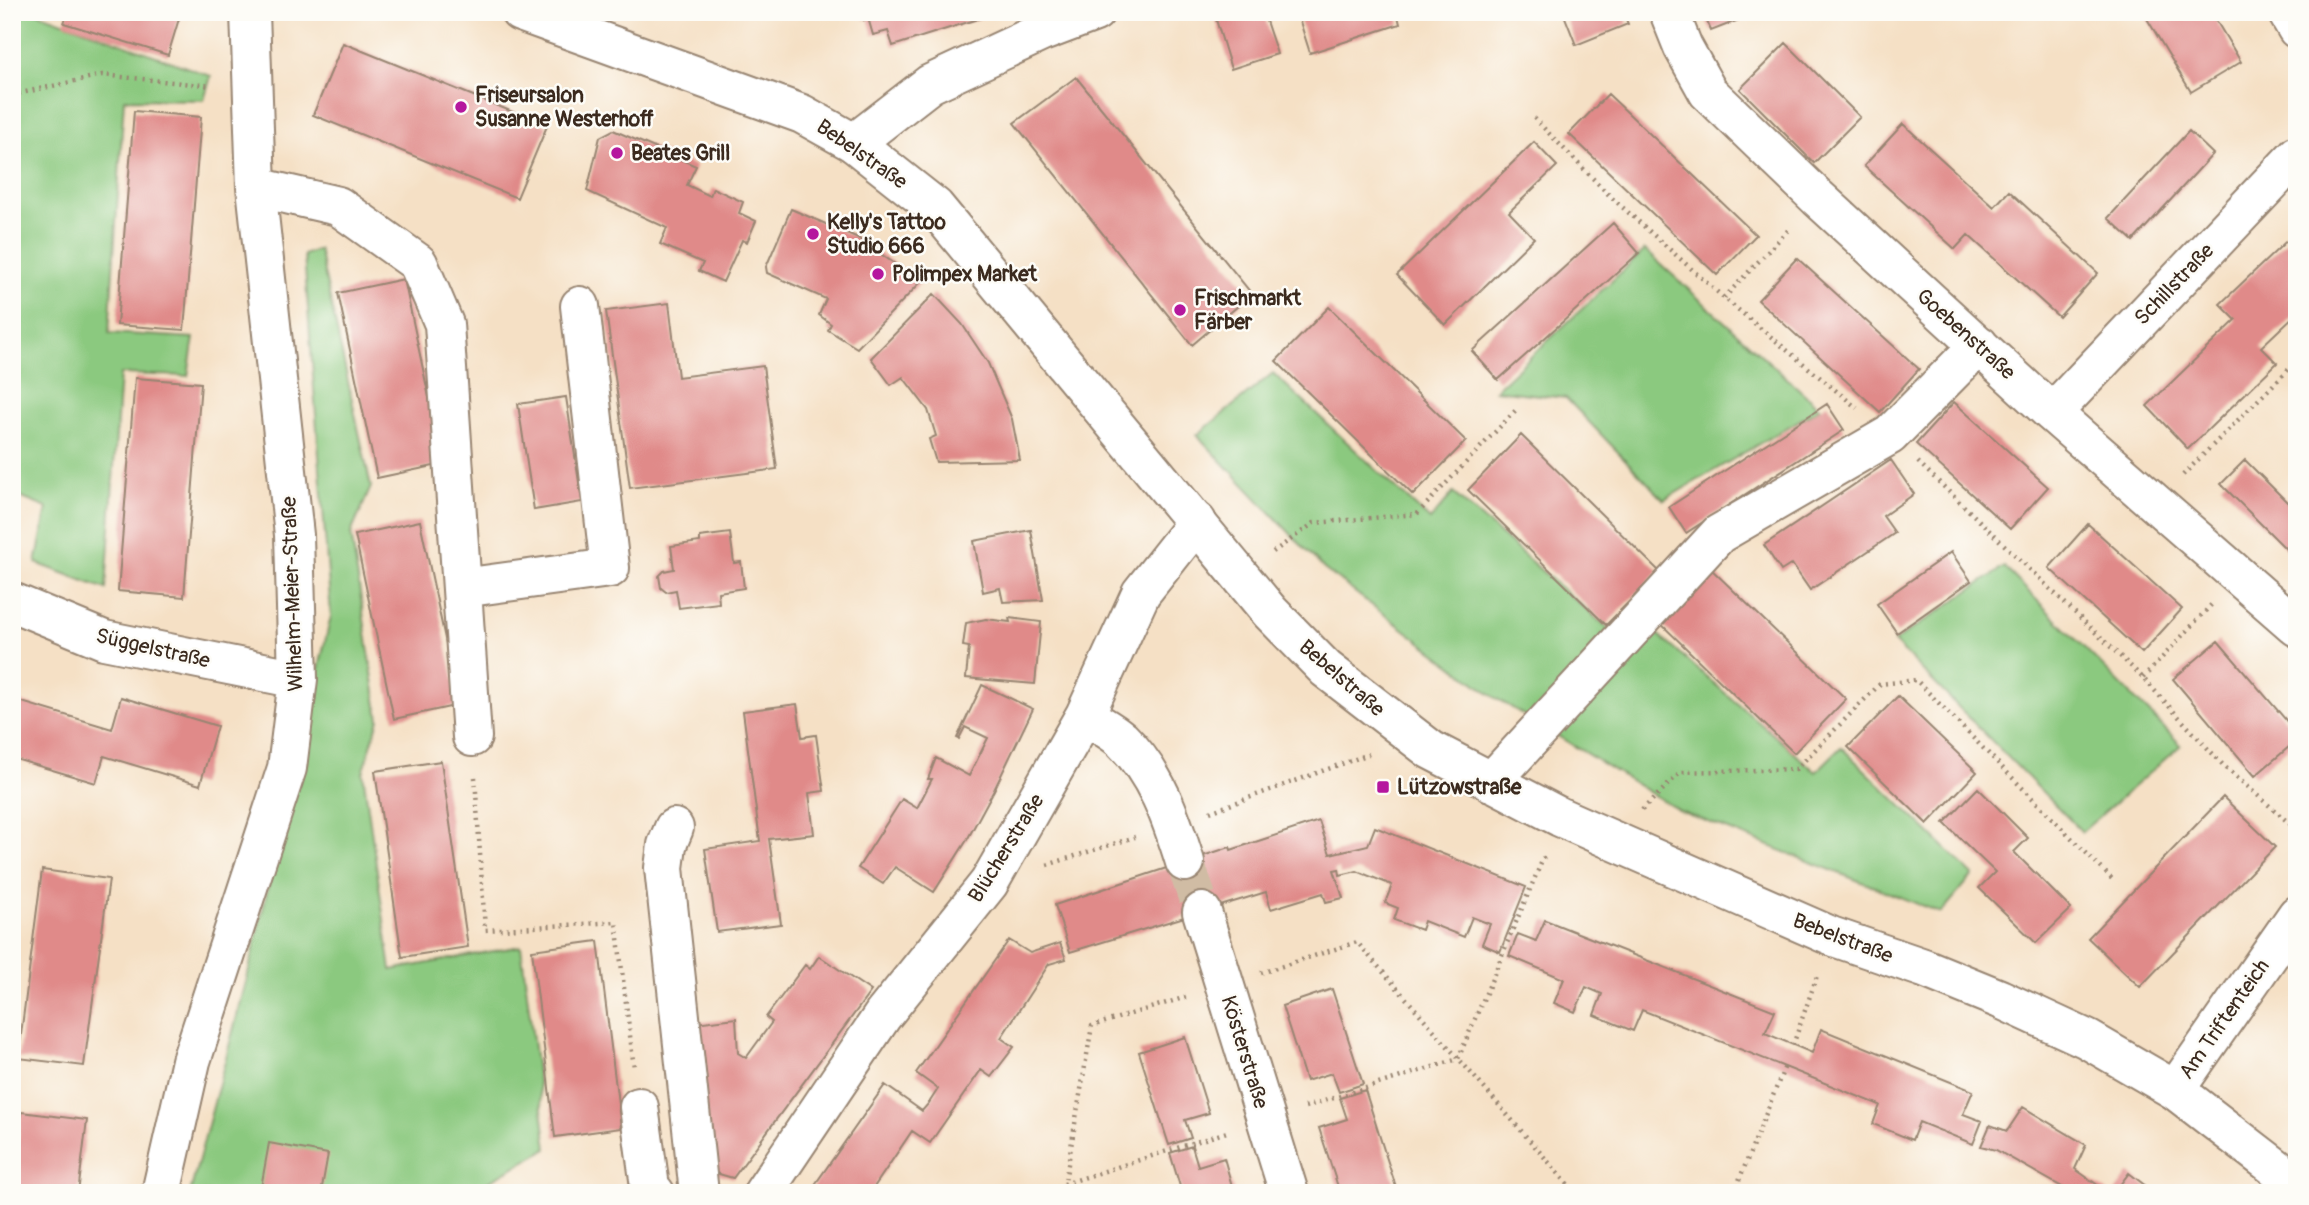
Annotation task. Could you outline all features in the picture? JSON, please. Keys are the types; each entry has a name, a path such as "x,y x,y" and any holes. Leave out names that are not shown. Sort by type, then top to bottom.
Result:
{"street":[{"name":"Wilhelm-Meier-Straße","path":"161,1193 191,1061 287,768 298,679 294,535 256,187 250,12"},
{"name":"Bebelstraße","path":"520,12 802,114 854,143 935,207 1270,612 1326,669 1413,737 1491,782 1560,817 1831,936 1924,968 2000,999 2087,1040 2175,1090 2297,1184"},
{"path":"854,143 930,84 1039,22 1095,12"},
{"name":"Goebenstraße","path":"1669,12 1683,47 1708,92 1818,198 2052,412 2297,627"},
{"path":"2287,12 2297,29"},
{"name":"Schillstraße","path":"2052,412 2297,155"},
{"path":"256,187 338,206 418,263 444,324 472,737"},
{"path":"462,588 610,568 580,306"},
{"path":"1491,782 1719,534 1890,435 1979,345"},
{"name":"Blücherstraße","path":"763,1193 883,1015 989,883 1085,715 1141,593 1197,522"},
{"name":"Süggelstraße","path":"12,602 104,639 298,679"},
{"path":"1085,715 1120,738 1154,779 1174,825 1185,862"},
{"path":"674,828 667,845 664,868 699,1193"},
{"name":"Kösterstraße","path":"1202,912 1289,1193"},
{"name":"Am Triftenteich","path":"2175,1090 2297,915"},
{"path":"639,1107 650,1187 654,1193"}],"path":[{"path":"12,95 102,75 253,90"},
{"path":"1534,118 1611,197 1724,298 1890,435 2143,678 2224,766 2297,830"},
{"path":"1724,298 1818,198"},
{"path":"2156,503 2297,361"},
{"path":"1240,575 1314,523 1417,514 1516,410"},
{"path":"2143,678 2238,576"},
{"path":"1612,840 1681,772 1796,769 1880,684 1916,680 2112,880"},
{"path":"472,737 485,930 616,922 639,1107"},
{"path":"1458,1059 1560,817"},
{"path":"1793,1045 1831,936"},
{"path":"1063,1193 1092,1026 1357,942 1573,1191 1584,1193"},
{"path":"1734,1193 1785,1066"}],"green space":[{"path":"12,12 36,12 211,76 204,100 124,99 109,333 194,338 188,376 120,374 106,589 36,563 47,508 12,494"},
{"path":"319,249 371,487 351,533 379,719 363,773 391,970 521,946 547,1149 487,1182 484,1193 190,1193 246,982 331,616 304,255"},
{"path":"1645,250 1820,408 1664,500 1566,398 1495,390"},
{"path":"1273,373 1430,520 1453,493 1631,649 1648,626 1816,772 1841,747 1973,875 1941,913 1680,811 1491,695 1324,569 1197,435"},
{"path":"2004,567 2181,745 2082,832 1894,642"}],"building":[{"path":"68,12 181,12 168,55 64,23"},
{"path":"862,12 983,12 984,17 893,46 888,31 873,35 868,18 864,20"},
{"path":"1263,12 1277,54 1231,69 1214,13"},
{"path":"1297,12 1397,12 1400,24 1310,53"},
{"path":"1563,12 1623,12 1628,24 1576,45"},
{"path":"1703,12 1759,12 1711,31"},
{"path":"2143,12 2211,12 2241,62 2191,92"},
{"path":"343,43 547,126 517,198 313,115"},
{"path":"1786,43 1860,117 1814,163 1740,89"},
{"path":"1076,77 1252,294 1192,345 1014,123"},
{"path":"1608,94 1756,235 1717,275 1569,134"},
{"path":"134,111 201,117 184,330 117,325"},
{"path":"1903,124 1994,207 2009,191 2098,273 2059,317 1968,235 1955,249 1864,166"},
{"path":"613,130 696,166 687,185 710,196 713,188 743,202 739,213 756,221 747,242 742,240 723,282 699,271 703,263 660,244 667,228 587,191 600,137"},
{"path":"2189,131 2213,154 2133,241 2108,218"},
{"path":"1534,142 1557,166 1509,212 1534,238 1445,325 1397,275"},
{"path":"791,209 856,237 921,282 857,348 828,330 831,324 819,315 826,299 767,273 766,267"},
{"path":"1613,223 1639,253 1498,380 1472,351"},
{"path":"2297,231 2297,313 2261,347 2277,363 2188,449 2147,406 2236,320 2220,304"},
{"path":"1797,258 1919,369 1880,412 1758,300"},
{"path":"404,279 443,464 377,478 338,293"},
{"path":"934,294 962,324 988,363 1012,419 1020,460 936,462 929,439 936,436 928,410 903,377 891,385 871,358"},
{"path":"669,303 678,377 763,366 777,469 630,488 606,311"},
{"path":"1329,307 1466,441 1413,495 1276,361"},
{"path":"135,378 201,383 184,597 118,591"},
{"path":"566,397 582,502 534,510 518,404"},
{"path":"1954,402 2048,487 2010,529 1916,444"},
{"path":"1827,404 1844,430 1686,533 1669,507"},
{"path":"1521,435 1659,571 1606,625 1468,490"},
{"path":"1891,460 1914,494 1883,516 1895,533 1810,590 1792,564 1781,571 1764,545"},
{"path":"2245,460 2297,512 2297,560 2221,484"},
{"path":"420,521 459,705 394,719 355,535"},
{"path":"2088,524 2182,609 2142,653 2049,568"},
{"path":"1031,530 1043,600 1003,602 1000,588 983,592 974,541"},
{"path":"730,533 734,563 741,562 744,588 718,592 719,603 679,608 676,590 666,592 661,588 659,576 664,571 674,569 671,546 700,542 700,537"},
{"path":"1951,552 1971,581 1897,633 1877,604"},
{"path":"1709,567 1846,699 1794,753 1657,620"},
{"path":"1009,618 1041,622 1035,684 966,678 969,647 963,646 966,623 986,619 1010,622"},
{"path":"2218,641 2297,733 2297,740 2255,776 2173,679"},
{"path":"982,685 1033,709 994,790 934,892 895,867 883,884 858,868 902,799 917,808 932,779 928,779 936,758 969,776 988,738 965,727 959,739 957,738"},
{"path":"1898,696 1977,772 1927,824 1848,747"},
{"path":"121,697 217,726 200,785 104,756 96,783 12,758 12,699 112,729"},
{"path":"797,704 802,737 816,735 824,791 809,793 814,834 769,839 781,924 717,932 705,849 760,841 743,711"},
{"path":"441,761 468,947 402,957 375,771"},
{"path":"1978,788 2028,838 2014,852 2071,909 2036,943 1979,888 1995,872 1944,823"},
{"path":"2223,797 2275,847 2140,987 2088,938"},
{"path":"1319,821 1330,854 1368,845 1375,827 1526,887 1500,952 1482,944 1490,924 1472,917 1464,937 1424,921 1421,930 1394,920 1398,908 1385,903 1392,885 1357,871 1340,875 1339,869 1334,870 1343,898 1326,902 1323,893 1271,909 1266,892 1070,952 1055,905 1230,847 1231,850"},
{"path":"42,870 109,879 84,1066 18,1058"},
{"path":"1545,920 1775,1011 1765,1033 1812,1053 1821,1029 1973,1091 1963,1114 1982,1121 1973,1144 1919,1122 1912,1140 1873,1124 1880,1105 1642,1010 1633,1031 1594,1015 1602,994 1586,987 1575,1012 1554,1003 1564,979 1509,956 1518,934 1536,941"},
{"path":"1009,940 1030,953 1060,943 1066,959 1049,964 1001,1038 1014,1047 991,1077 981,1070 930,1143 912,1131 870,1193 809,1193 885,1085 922,1111 929,1103 938,1089 916,1073"},
{"path":"598,941 621,1128 555,1137 532,950"},
{"path":"819,956 871,991 733,1178 705,1170 686,1024 736,1018 738,1053 746,1058 772,1022 766,1017 805,965 810,969"},
{"path":"1332,989 1363,1084 1339,1092 1332,1073 1306,1081 1282,1006"},
{"path":"1185,1037 1209,1113 1185,1120 1191,1138 1169,1145 1139,1052"},
{"path":"1365,1090 1398,1193 1340,1193 1319,1128 1347,1119 1340,1098"},
{"path":"2023,1107 2086,1145 2075,1169 2109,1193 2073,1193 1996,1150 1981,1146 1990,1125 2007,1131"},
{"path":"21,1112 87,1120 78,1193 12,1193"},
{"path":"269,1143 328,1154 321,1193 260,1193"},
{"path":"1192,1146 1198,1166 1224,1158 1234,1193 1182,1193 1170,1153"},
{"path":"2129,1173 2155,1193 2114,1193"}],"tunnel":[{"path":"1185,862 1202,912"}],"place":[{"name":"Friseursalon Susanne Westerhoff","path":"461,107"},
{"name":"Beates Grill","path":"617,153"},
{"name":"Kelly's Tattoo Studio 666","path":"813,234"},
{"name":"Polimpex Market","path":"878,274"},
{"name":"Frischmarkt Färber","path":"1180,310"},
{"name":"Lützowstraße","path":"1383,787"}]}
